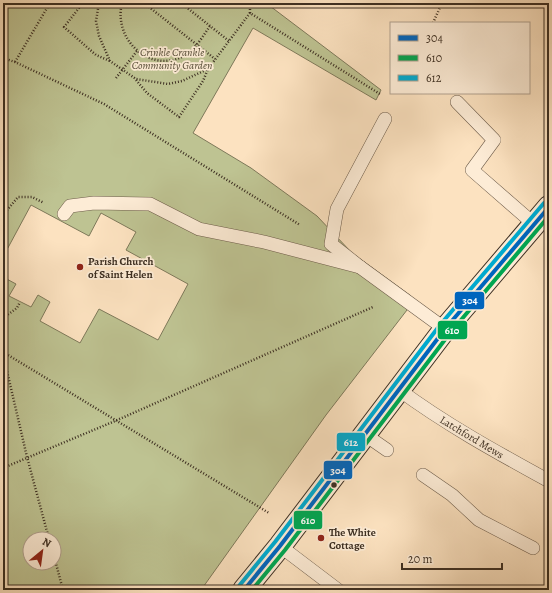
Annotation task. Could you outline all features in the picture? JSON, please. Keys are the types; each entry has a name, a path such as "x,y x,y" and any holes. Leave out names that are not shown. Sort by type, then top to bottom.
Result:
{"main road":[{"path":"244,590 280,546 445,328 549,207"}],"lane":[{"path":"457,102 494,140 472,170 534,224"},
{"path":"385,119 337,209 331,244 360,267 445,328"},
{"path":"64,214 70,206 94,203 150,204 199,229 264,242 360,267"},
{"name":"Latchford Mews","path":"398,389 412,400 491,449 549,481"},
{"path":"364,434 387,450"},
{"path":"423,475 452,495 479,520 533,548"},
{"path":"280,546 338,590"}],"path":[{"path":"14,62 50,3"},
{"path":"83,3 64,27 96,55 110,61 136,80 147,93 179,117 203,82 208,69 250,13 250,3"},
{"path":"99,3 96,21 99,36 110,61"},
{"path":"122,3 120,21 128,42 137,51 148,58 159,61 184,56 197,44 210,26"},
{"path":"144,3 215,59"},
{"path":"181,3 229,41"},
{"path":"433,22 442,3"},
{"path":"250,13 378,94 384,96"},
{"path":"116,78 137,51"},
{"path":"3,58 104,104 331,244"},
{"path":"136,80 168,84 182,81 208,69"},
{"path":"3,215 18,196 32,197 58,209 64,214"},
{"path":"3,468 115,421 398,295"},
{"path":"3,318 17,308 20,302"},
{"path":"3,353 293,528"},
{"path":"3,353 27,457 47,531"},
{"path":"58,571 63,590"}],"green space":[{"name":"Crinkle Crankle Community Garden","path":"3,3 266,3 381,90 376,100 253,28 193,133 251,168 317,216 352,253 411,296 407,310 326,415 201,590 3,590 3,277 16,284 9,296 31,307 38,295 50,302 40,321 80,343 99,309 158,340 188,284 126,250 136,232 101,213 89,236 31,205 3,257"}],"transit line":[{"name":"612","path":"239,586 275,542 440,325 544,203"},
{"name":"304","path":"244,590 280,546 445,329 549,207"},
{"name":"610","path":"252,590 285,550 450,333 549,216"}],"place":[{"name":"Parish Church of Saint Helen","path":"80,267"},
{"name":"The White Cottage","path":"321,538"}]}
